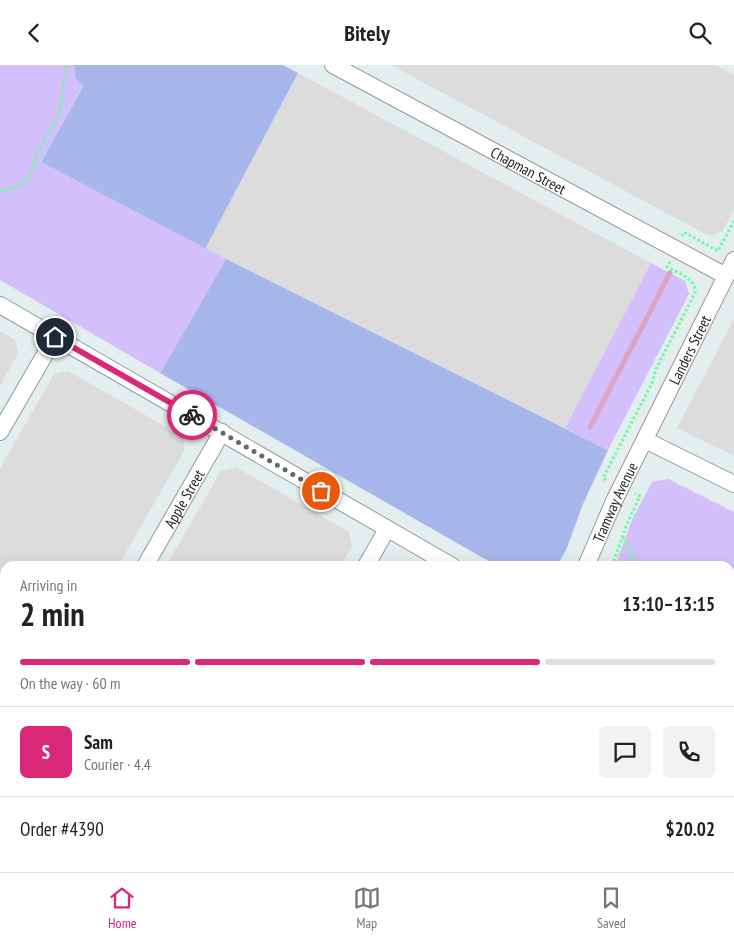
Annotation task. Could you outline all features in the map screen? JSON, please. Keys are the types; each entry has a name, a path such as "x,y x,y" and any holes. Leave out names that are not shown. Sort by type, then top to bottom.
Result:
{"street":[{"name":"Chapman Street","path":"333,65 726,276"},
{"name":"Landers Street","path":"645,440 734,260"},
{"path":"0,305 443,561"},
{"path":"0,432 55,337"},
{"name":"Apple Street","path":"148,561 222,432"},
{"path":"645,440 734,484"},
{"name":"Tramway Avenue","path":"588,561 615,499 645,440"},
{"path":"369,561 387,529"}],"path":[{"path":"0,192 19,186 30,177 36,157 58,116 68,65"},
{"path":"684,232 718,251 734,221"},
{"path":"607,480 603,478 653,381 655,371 696,293 691,280 667,267"},
{"path":"614,561 640,496 634,493"},
{"path":"623,537 634,557 632,561"}],"shaded area":[{"path":"0,65 74,65 75,78 83,85 41,162 226,259 160,373 0,280"},
{"path":"74,65 283,65 298,73 205,249 41,162 83,86 75,78"},
{"path":"391,65 715,65 734,75 734,210 722,232 709,236"},
{"path":"298,73 651,263 565,428 205,249"},
{"path":"226,259 608,450 560,561 488,561 160,373"},
{"path":"651,263 685,281 689,294 608,450 565,428"},
{"path":"734,319 734,456 677,428"},
{"path":"0,331 15,340 18,354 0,386"},
{"path":"68,371 182,436 185,450 121,561 0,561 0,468 54,374"},
{"path":"236,467 349,532 352,547 343,561 169,561 221,471"},
{"path":"668,479 734,512 734,561 617,561 632,520 652,482"}],"waterway":[{"path":"590,427 670,273"}],"way so far":[{"path":"192,415 321,491"}],"route":[{"path":"55,337 192,415"}]}
